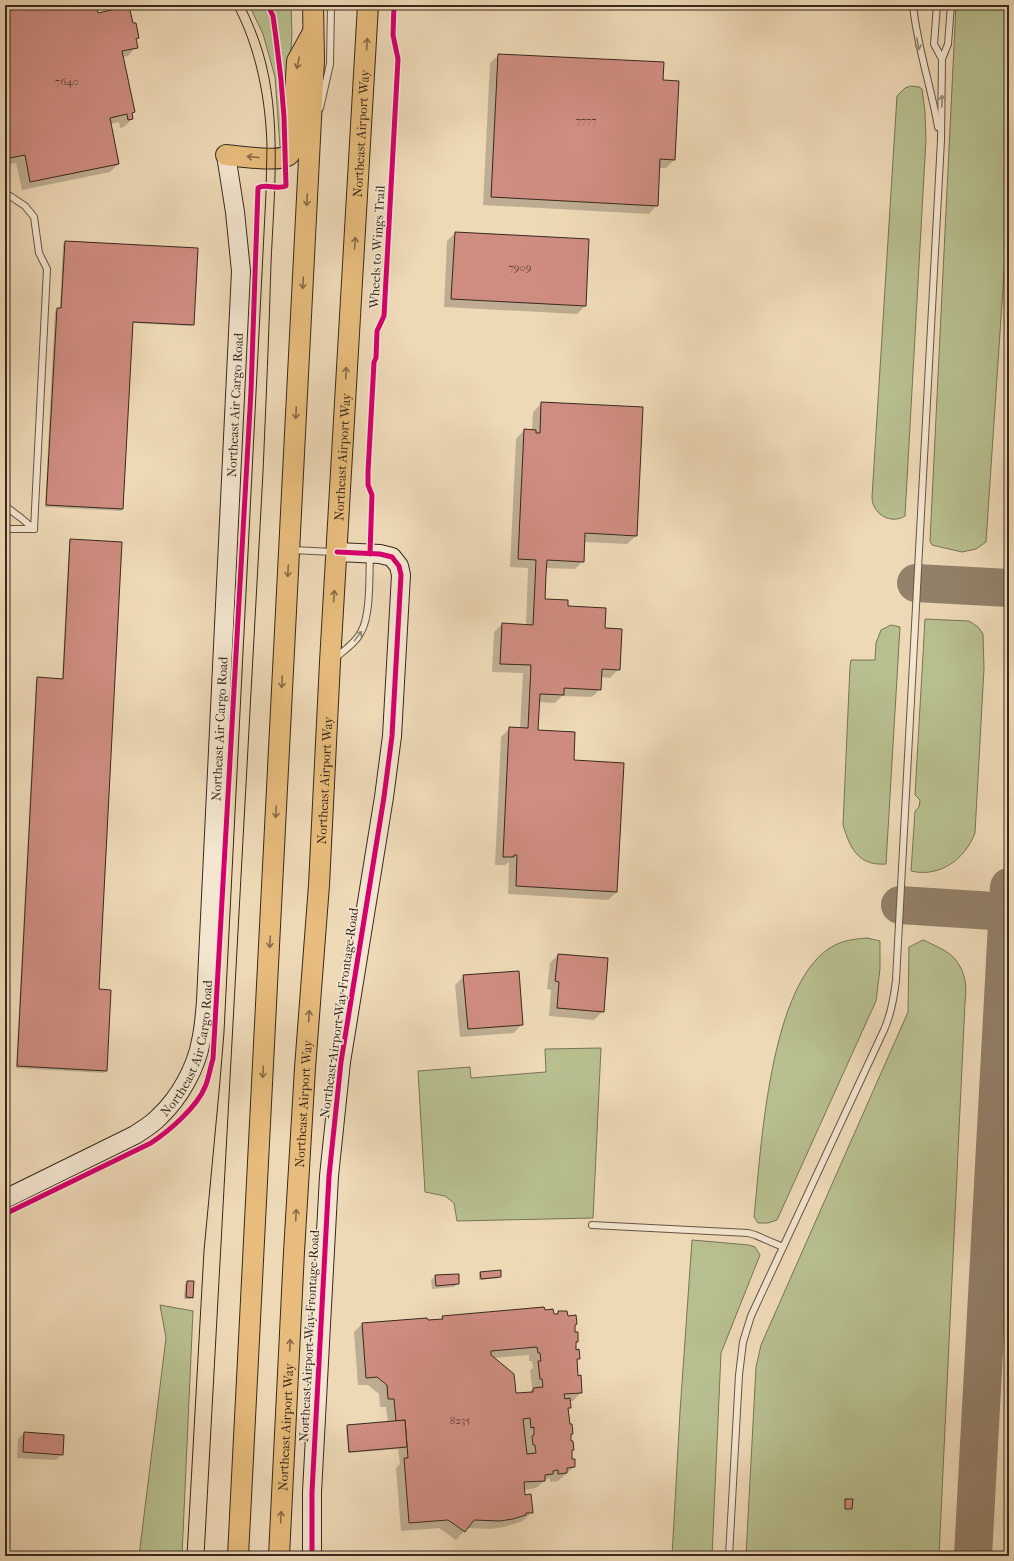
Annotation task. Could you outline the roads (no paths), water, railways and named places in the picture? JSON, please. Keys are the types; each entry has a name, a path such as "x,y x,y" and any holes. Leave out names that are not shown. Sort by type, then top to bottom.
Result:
{"main road":[{"path":"238,1556 309,161 315,28 313,5"},
{"name":"Northeast Airport Way","path":"279,1556 294,1252 305,1068 319,885 330,662 368,5"},
{"path":"226,155 274,159 286,157 291,153 297,61 315,28"}],"street":[{"name":"Northeast Air Cargo Road","path":"5,1199 135,1135 160,1117 183,1086 194,1063 201,1041 206,1001 241,271 237,226 226,155"},
{"name":"Northeast Airport Way Frontage Road","path":"312,1556 313,1484 329,1176 341,1062 384,797 392,736 401,575 399,566 392,556 337,552"}],"lane":[{"path":"309,161 330,64 331,5"},
{"path":"913,5 923,68 932,95 941,140"},
{"path":"937,5 934,44 942,59"},
{"path":"729,1556 739,1376 743,1342 751,1316 884,1030 891,1013 894,998 941,140 942,59 948,44 951,5"},
{"path":"5,195 10,196 25,206 34,217 39,253 48,269 34,529"},
{"path":"5,506 34,529"},
{"path":"5,529 34,529"},
{"path":"289,549 337,552"},
{"path":"330,662 359,637 362,631 367,611 370,554"},
{"path":"592,1225 748,1233 783,1248"}],"tram line":[{"path":"187,1556 204,1251 224,1032 266,193 267,147 262,92 254,56 248,38 233,5"},
{"path":"204,1556 263,472 275,184 275,130 269,78 259,40 244,5"}]}
